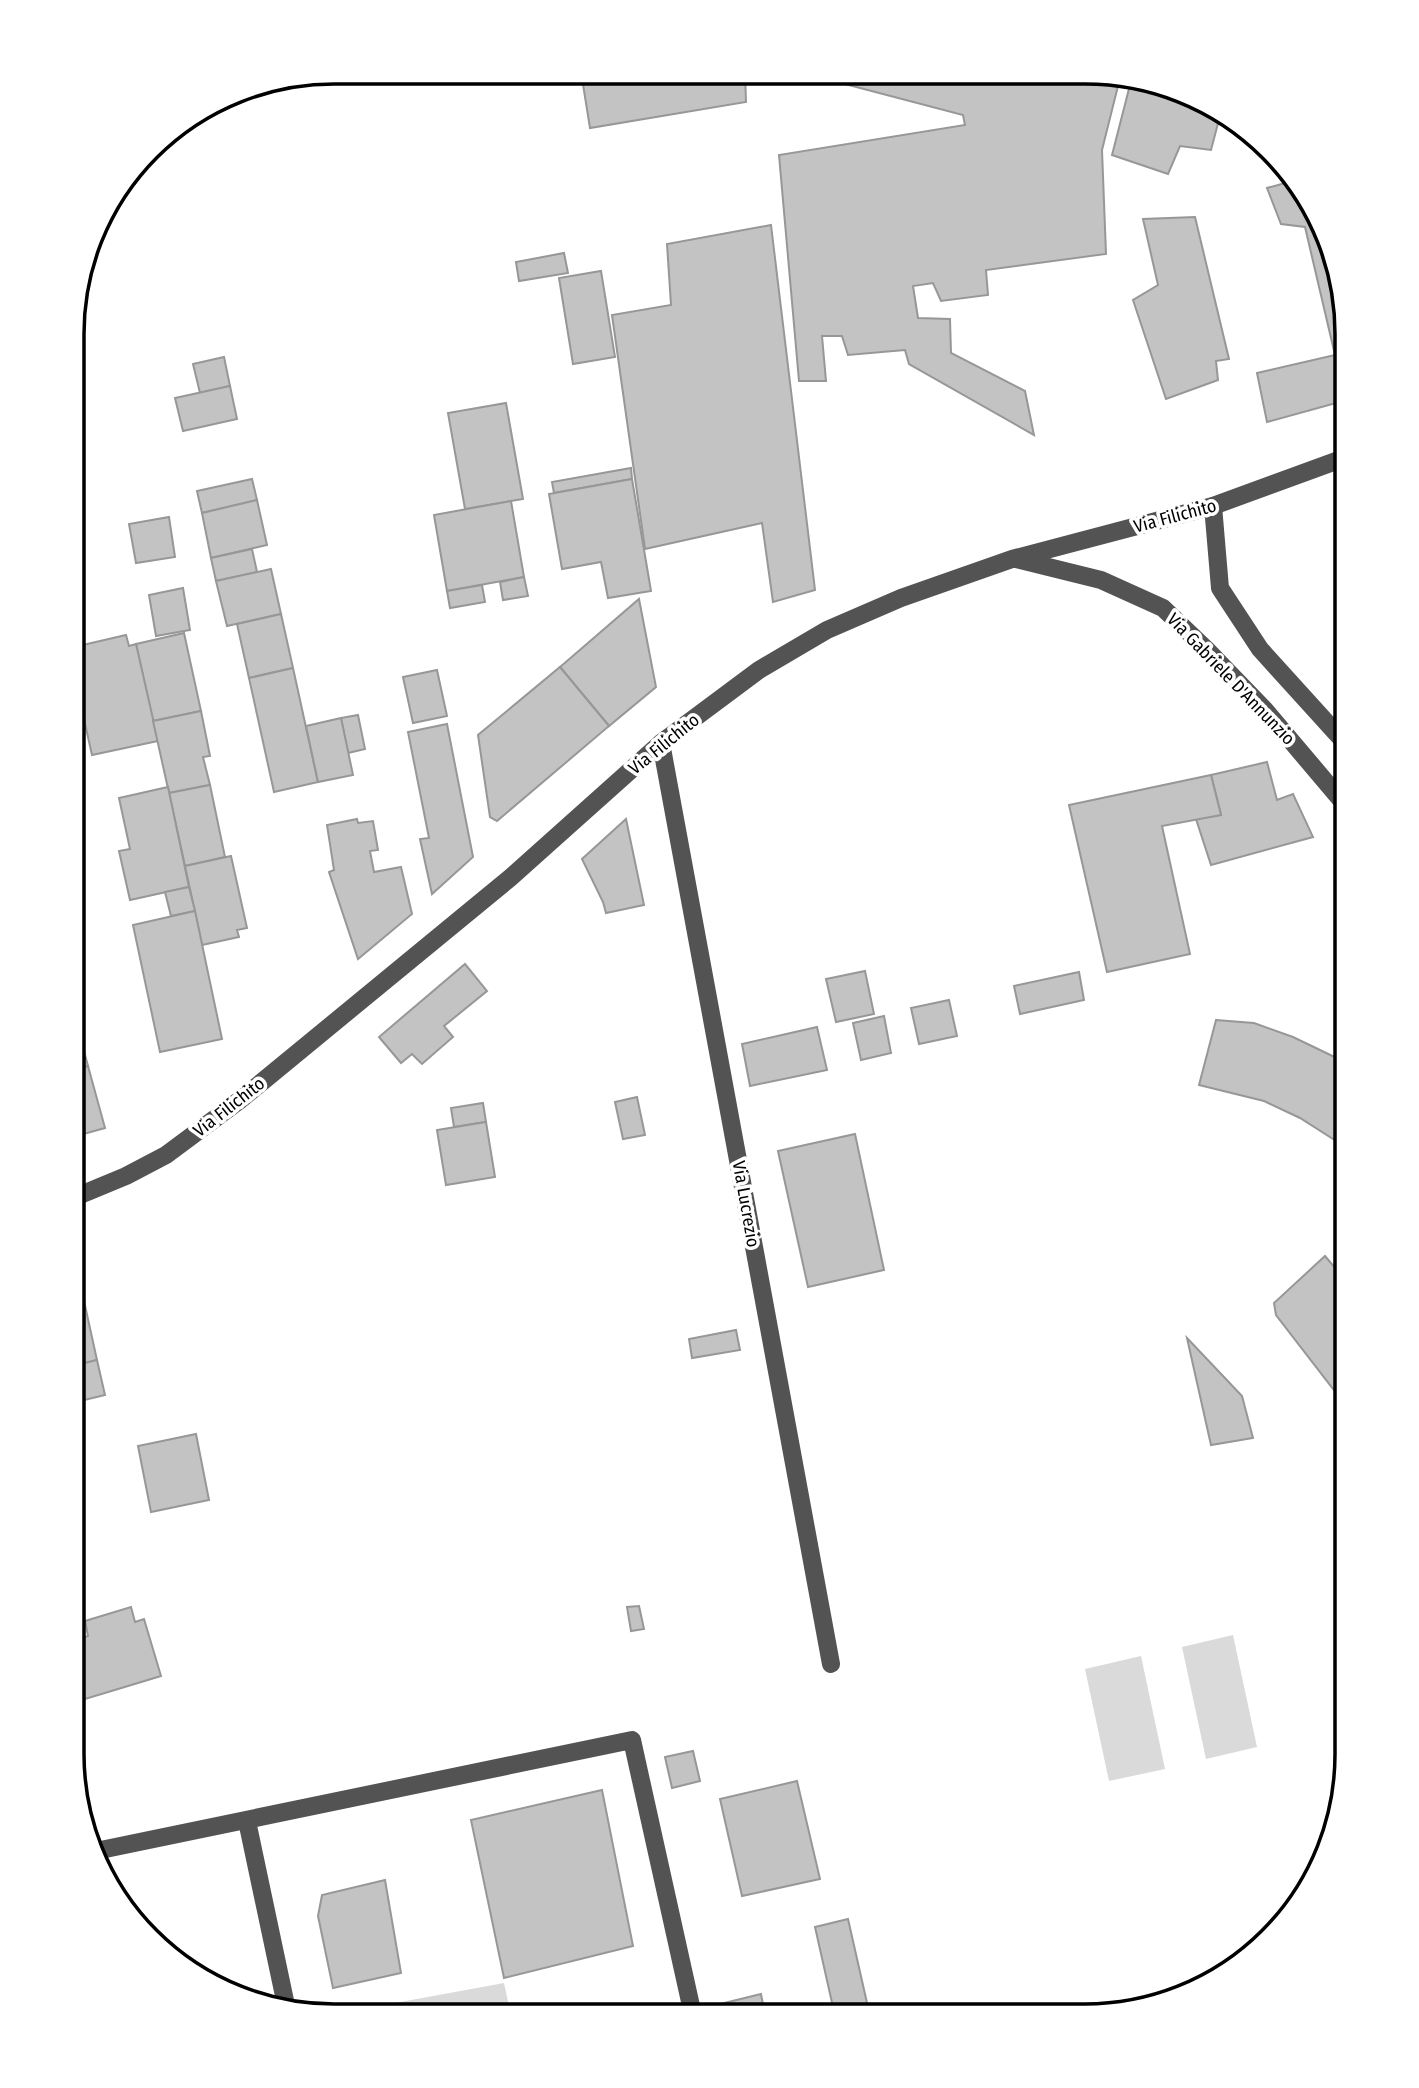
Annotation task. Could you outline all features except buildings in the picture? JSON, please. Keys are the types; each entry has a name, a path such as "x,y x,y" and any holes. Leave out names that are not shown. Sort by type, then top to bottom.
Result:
{"street":[{"name":"Via Filichito","path":"84,1194 126,1177 166,1155 240,1100 510,878 662,743 759,670 827,631 901,598 1012,559 1213,506 1335,461"},
{"path":"1213,506 1220,588 1260,649 1335,732"},
{"name":"Via Gabriele D'Annunzio","path":"1012,559 1101,580 1163,608 1265,710 1335,793"},
{"name":"Via Lucrezio","path":"662,743 831,1664"},
{"path":"103,1850 632,1740 691,2004"},
{"path":"247,1821 285,1999"}],"shaded area":[{"path":"1233,1635 1257,1747 1206,1759 1182,1647"},
{"path":"1141,1656 1165,1769 1109,1781 1085,1669"},
{"path":"504,1983 509,2004 390,2004"}]}
